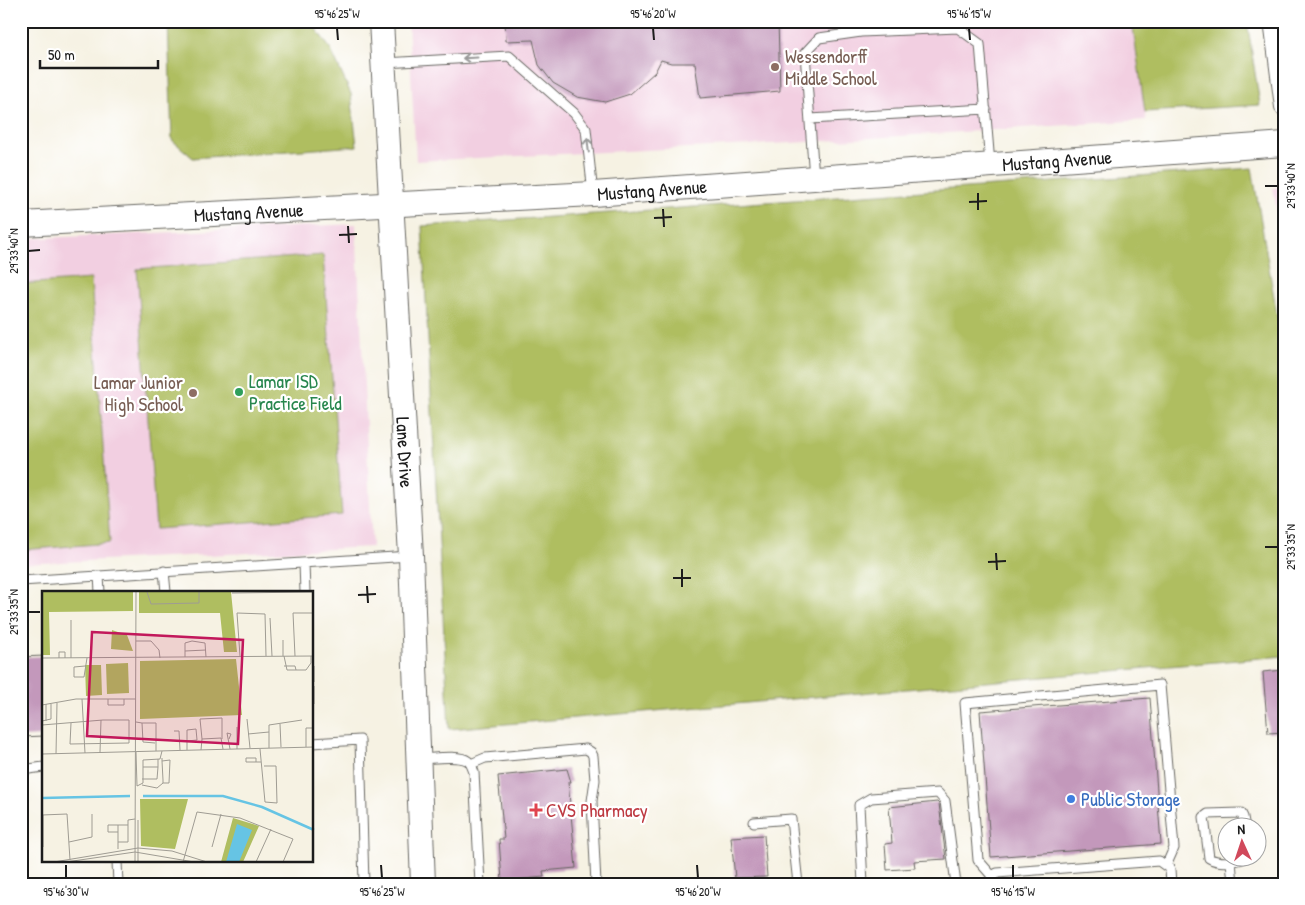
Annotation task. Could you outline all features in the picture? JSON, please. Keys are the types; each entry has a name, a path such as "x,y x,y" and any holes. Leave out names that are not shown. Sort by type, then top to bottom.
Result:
{"street":[{"name":"Lane Drive","path":"381,21 411,556 423,884"},
{"path":"1273,21 1284,107"},
{"name":"Mustang Avenue","path":"21,224 593,194 1284,144"}],"lane":[{"path":"814,178 805,52 819,38 861,32 958,28 980,44 990,165"},
{"path":"384,63 509,56 574,113 586,129 593,194"},
{"path":"810,119 986,109"},
{"path":"21,581 411,556"},
{"path":"304,563 305,591"},
{"path":"164,571 166,591"},
{"path":"100,576 100,591"},
{"path":"1166,866 1174,848 1160,685 965,703 978,860 991,880 997,873 1159,861 1170,870 1171,884"},
{"path":"314,743 360,740 364,884"},
{"path":"471,764 484,758 586,750 591,752 595,780 592,801 596,884"},
{"path":"419,759 457,758 466,759 471,764 474,772 480,884"},
{"path":"21,770 42,767"},
{"path":"863,884 859,805 871,798 938,793 945,801 956,884"},
{"path":"1218,861 1209,858 1204,817 1208,814 1241,814 1243,818"},
{"path":"754,822 792,819 798,884"},
{"path":"117,862 118,884"},
{"path":"1232,868 1233,884"}],"shaded area":[{"name":"Wessendorff Middle School","path":"408,21 1132,21 1146,120 792,143 416,161"},
{"path":"1284,187 1284,255 1273,188"},
{"name":"Lamar Junior High School","path":"356,224 372,547 21,564 21,239"}],"green space":[{"path":"168,21 310,21 330,48 351,94 357,146 193,158 172,140"},
{"path":"1132,21 1247,21 1260,105 1145,112"},
{"path":"1252,168 1284,356 1284,656 449,729 422,226"},
{"name":"Lamar ISD Practice Field","path":"323,255 342,515 156,529 137,269"},
{"path":"91,279 110,543 21,550 21,284"}],"building":[{"path":"505,21 778,21 780,91 700,98 695,63 671,63 661,60 655,72 630,94 605,102 577,97 553,83 539,65 533,40 506,41"},
{"path":"42,656 42,736 21,737 21,657"},
{"path":"1284,670 1284,732 1268,733 1263,672"},
{"path":"1150,698 1161,844 991,857 980,711"},
{"name":"CVS Pharmacy","path":"567,769 571,782 568,782 576,868 543,871 544,877 502,881 499,839 504,839 498,776"},
{"path":"937,802 939,804 946,859 914,861 915,868 887,870 885,844 892,843 889,807"},
{"path":"764,835 767,877 735,878 731,837"}],"place":[{"name":"Wessendorff Middle School","path":"775,67"},
{"name":"Lamar ISD Practice Field","path":"239,392"},
{"name":"Lamar Junior High School","path":"193,393"},
{"name":"Public Storage","path":"1071,799"},
{"name":"CVS Pharmacy","path":"536,810"}]}
